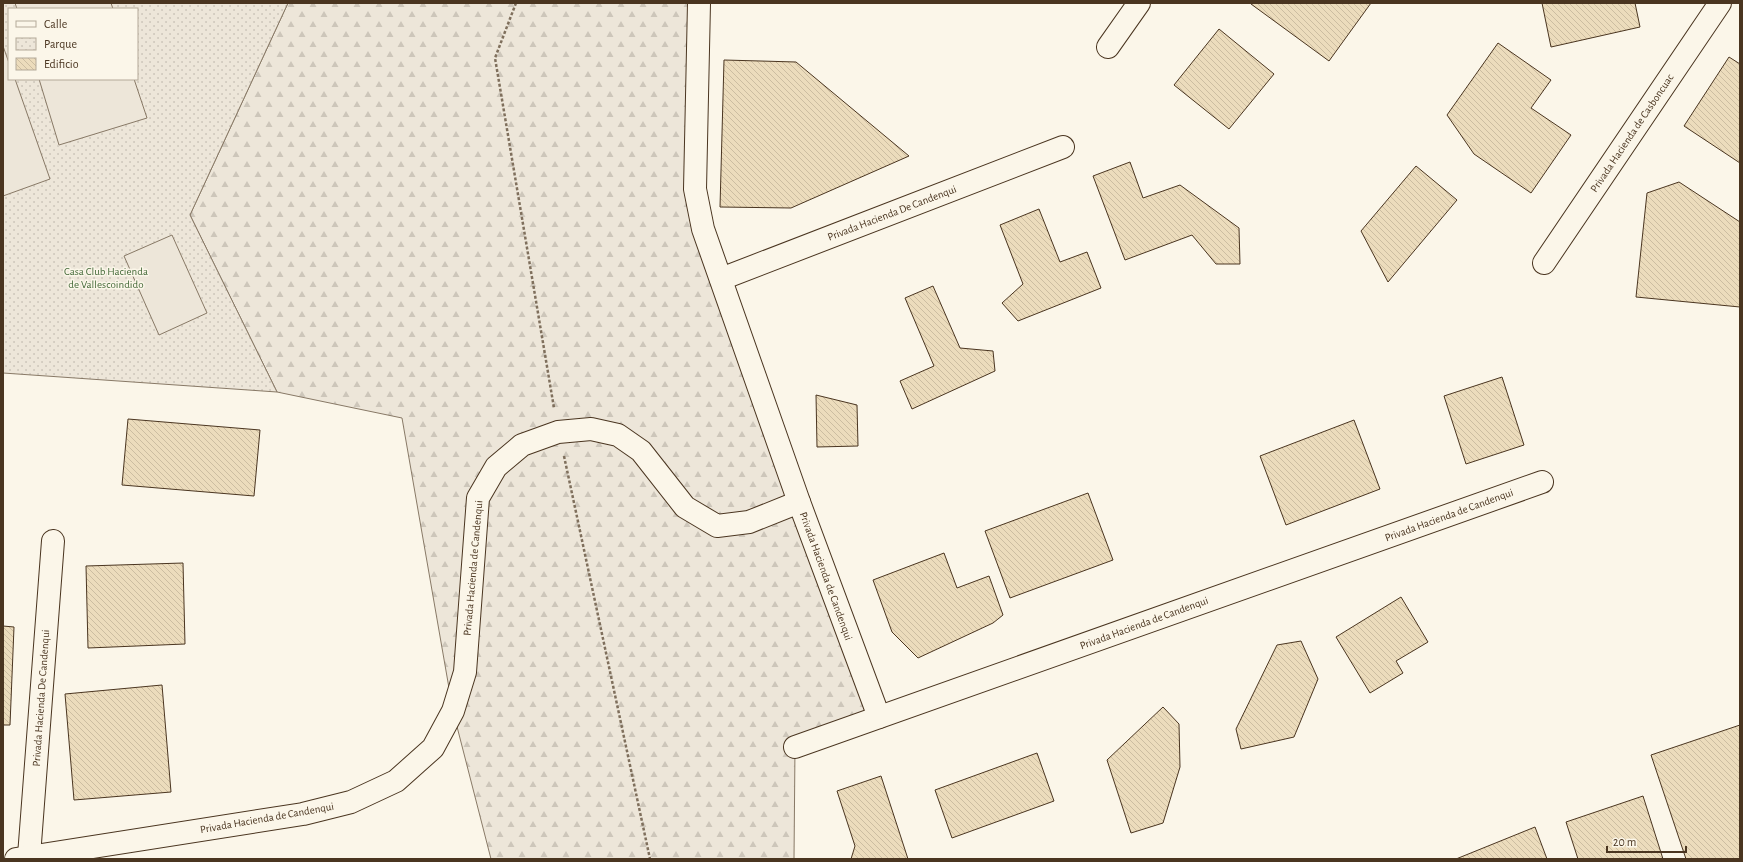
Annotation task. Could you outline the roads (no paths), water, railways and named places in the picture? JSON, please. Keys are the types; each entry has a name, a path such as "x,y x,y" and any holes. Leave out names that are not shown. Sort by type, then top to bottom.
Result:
{"street":[{"name":"Privada Hacienda De Candenqui","path":"699,3 695,189 702,229 799,502"},
{"path":"1108,47 1139,3"},
{"name":"Privada Hacienda de Casboncuac","path":"1544,263 1720,3"},
{"name":"Privada Hacienda De Candenqui","path":"721,279 1063,147"},
{"name":"Privada Hacienda de Candenqui","path":"22,858 303,814 351,802 396,781 432,748 453,711 464,672 478,498 496,467 522,445 558,432 591,429 618,435 641,452 685,507 717,526 749,522 799,502 879,717 1542,482"},
{"name":"Privada Hacienda De Candenqui","path":"22,858 53,540"},
{"path":"795,747 879,717"}],"park label":[{"name":"Casa Club Hacienda de Vallescoindido","path":"106,277"}]}
